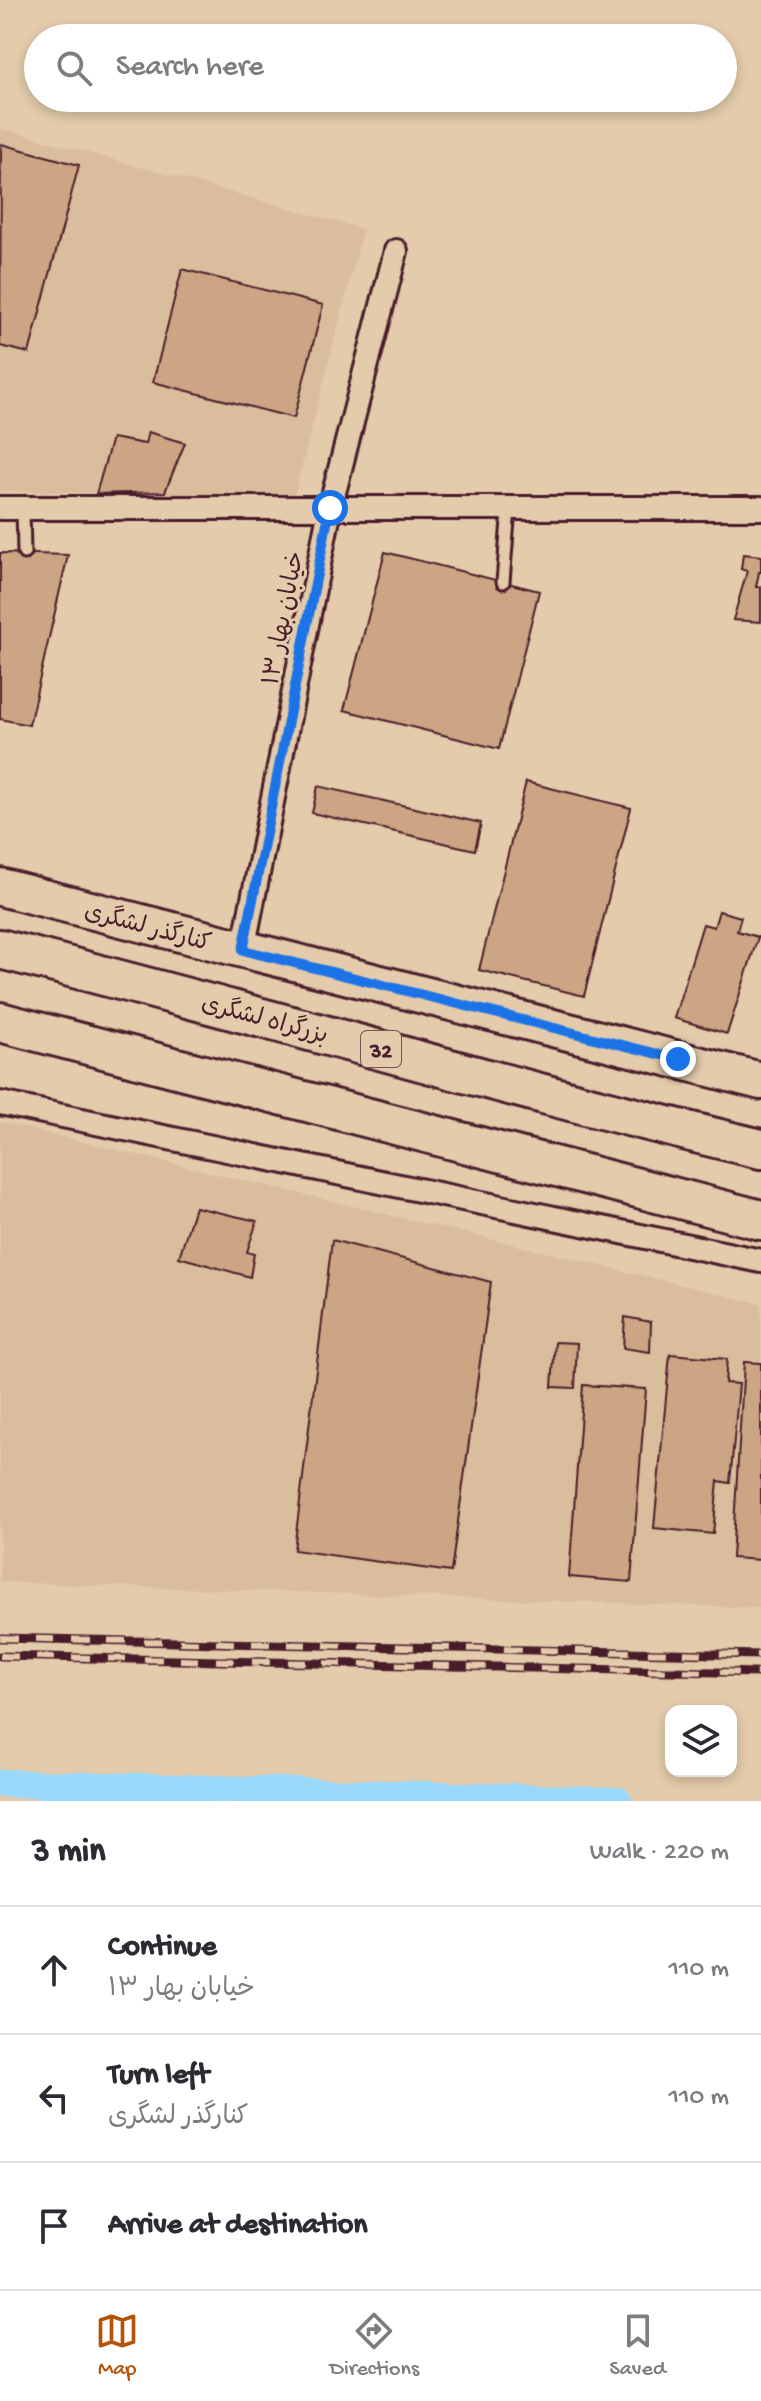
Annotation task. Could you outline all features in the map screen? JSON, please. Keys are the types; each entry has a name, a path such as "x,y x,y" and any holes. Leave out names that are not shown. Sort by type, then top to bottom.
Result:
{"highway":[{"name":"بزرگراه لشگری","path":"0,949 315,1031 607,1112 761,1149"},
{"path":"0,1022 761,1220"}],"main road":[{"name":"کنارگذر لشگری","path":"0,887 761,1081"}],"street":[{"name":"خیابان بهار ۱۳","path":"243,950 330,508 396,251"},
{"path":"0,508 761,508"},
{"path":"0,1103 761,1261"}],"lane":[{"path":"23,508 24,553"},
{"path":"503,582 509,508"}],"shaded area":[{"path":"0,128 363,229 294,496 0,491"},
{"path":"0,1122 761,1304 761,1608 0,1582"}],"building":[{"path":"1,144 79,165 29,353 0,346"},
{"path":"182,269 323,305 294,418 153,382"},
{"path":"148,432 185,443 165,492 96,494 112,438 145,444"},
{"path":"385,552 539,591 499,749 344,710"},
{"path":"0,553 68,555 29,725 0,719"},
{"path":"743,554 761,556 761,572 756,587 761,587 761,622 733,620 747,571 741,569"},
{"path":"526,782 631,808 584,996 479,970"},
{"path":"318,786 481,823 475,850 312,813"},
{"path":"719,911 741,917 737,931 758,937 727,1034 674,1018 703,924 714,927"},
{"path":"195,1207 257,1221 247,1252 254,1254 250,1277 179,1257"},
{"path":"332,1240 491,1282 451,1572 294,1550"},
{"path":"625,1317 651,1322 650,1352 623,1348"},
{"path":"555,1342 577,1343 575,1388 552,1387"},
{"path":"670,1354 727,1359 725,1383 739,1384 730,1483 718,1481 713,1534 654,1528"},
{"path":"744,1362 761,1363 761,1560 732,1558"},
{"path":"583,1385 646,1389 631,1582 569,1577"}],"waterway":[{"path":"0,1783 462,1796"},
{"path":"474,1796 618,1801"}],"railway":[{"path":"0,1638 761,1655"},
{"path":"0,1656 761,1673"}],"route":[{"path":"330,508 243,950 678,1059"}]}
